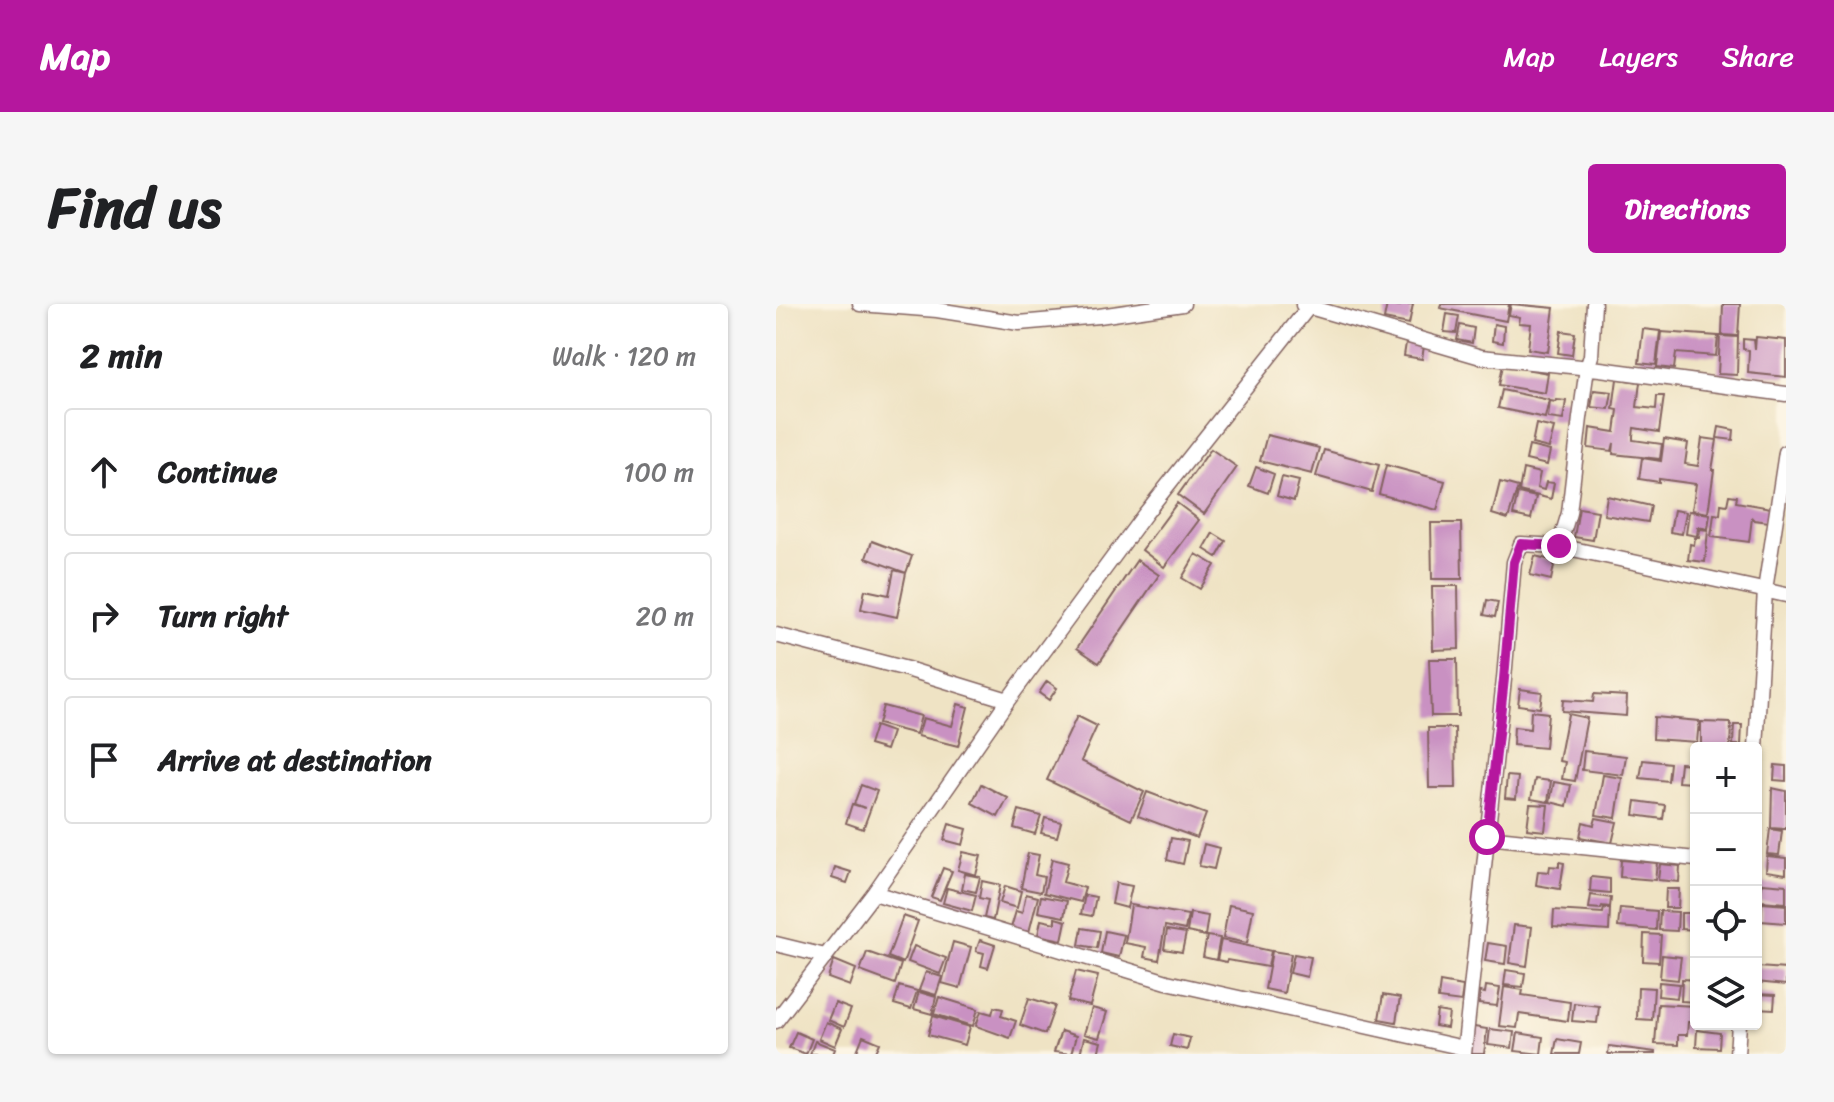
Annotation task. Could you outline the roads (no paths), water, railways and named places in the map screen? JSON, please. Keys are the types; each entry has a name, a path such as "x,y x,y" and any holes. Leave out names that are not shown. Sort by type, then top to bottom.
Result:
{"street":[{"path":"860,304 937,310 1019,323 1183,304"},
{"path":"1559,546 1569,513 1591,356 1594,304"},
{"path":"776,1021 874,893 1008,700 1145,514 1306,305 1481,357 1786,394"},
{"path":"1756,742 1765,590 1786,452"},
{"path":"874,893 1167,982 1464,1051 1514,562 1521,544 1559,546 1786,595"},
{"path":"776,635 907,669 1008,700"},
{"path":"1487,837 1690,858"},
{"path":"776,944 825,956"},
{"path":"1737,1054 1739,1030"}]}
